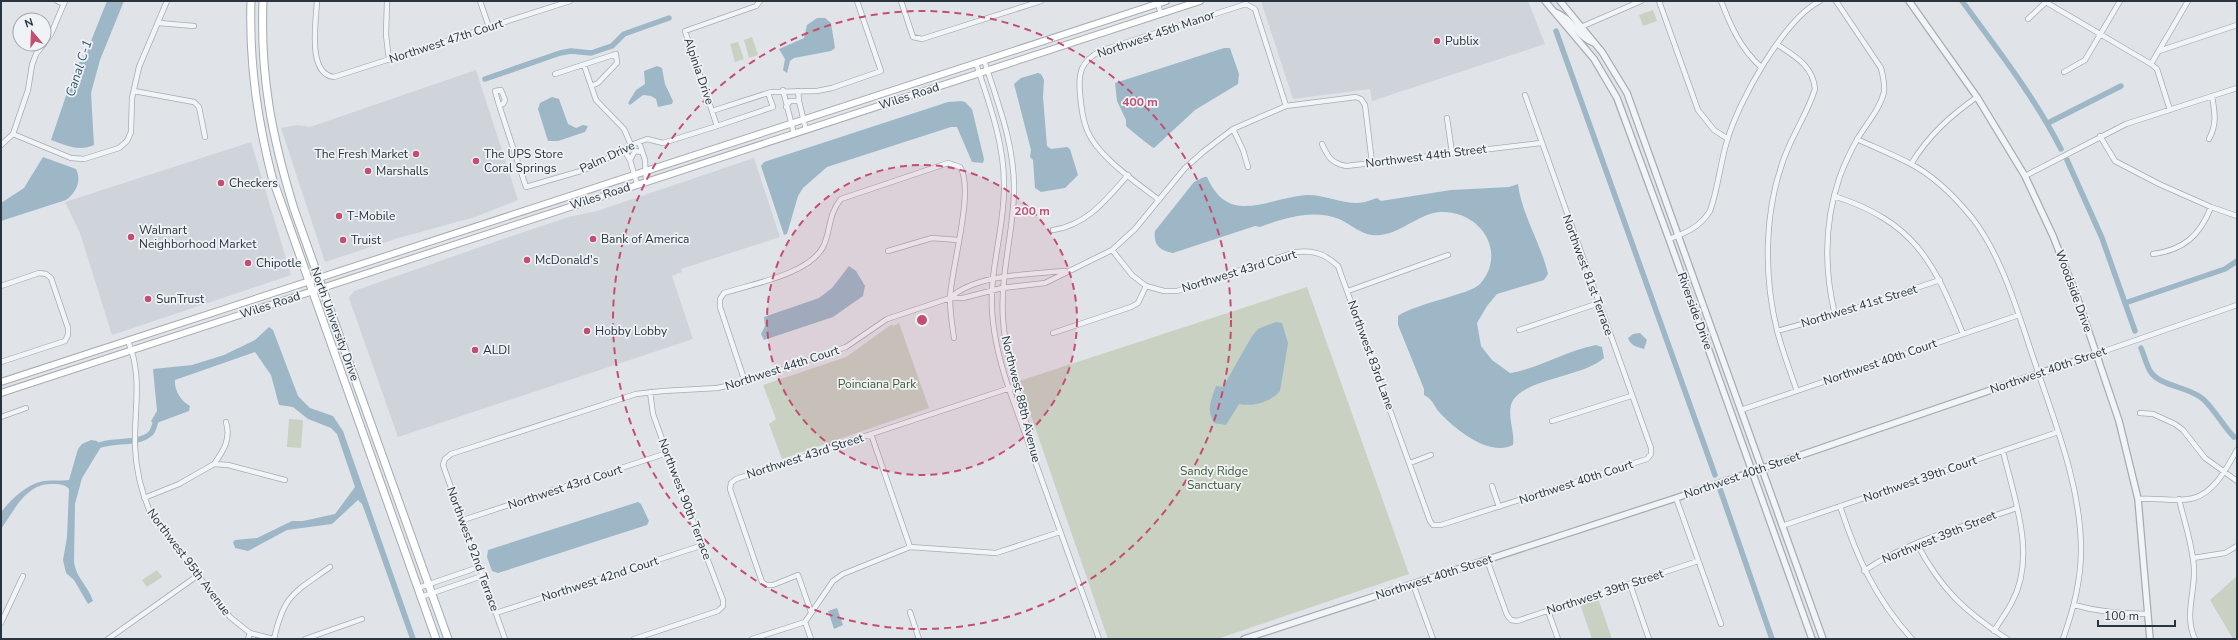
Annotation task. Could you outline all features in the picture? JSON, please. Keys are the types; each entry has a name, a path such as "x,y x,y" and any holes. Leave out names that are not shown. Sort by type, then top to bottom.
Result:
{"main road":[{"name":"North University Drive","path":"251,1 253,76 261,132 276,190 363,428 436,639"},
{"name":"Wiles Road","path":"1,382 802,118 976,63 1157,2 1167,1"},
{"name":"Wiles Road","path":"1,393 1200,1"},
{"name":"North University Drive","path":"262,2 264,65 271,128 294,209 448,639"},
{"path":"363,428 375,436"}],"street":[{"path":"52,32 65,2 57,1"},
{"path":"13,134 71,158 84,160 119,148 127,141 131,132 134,91 139,68 168,1"},
{"name":"Northwest 47th Court","path":"317,1 316,57 322,73 334,78 570,1"},
{"path":"387,1 386,35 390,60"},
{"path":"480,1 489,27"},
{"name":"Alpinia Drive","path":"712,111 685,31 756,6 760,1"},
{"path":"717,126 712,111 768,93 783,90 817,91 832,88 881,71 857,1"},
{"path":"901,1 913,37 917,39 922,39 1041,1"},
{"path":"1167,1 1171,11"},
{"name":"Riverside Drive","path":"1545,1 1594,59 1607,78 1617,98 1753,471 1812,639"},
{"name":"Riverside Drive","path":"1560,1 1615,70 1627,93 1823,639"},
{"path":"1581,27 1641,1"},
{"path":"1659,1 1698,110 1714,130 1728,139"},
{"path":"1721,1 1736,38 1749,56 1761,67"},
{"path":"1669,239 1693,229 1704,221 1710,211 1728,139 1761,67 1803,13 1820,1"},
{"path":"1835,315 1829,291 1827,260 1828,231 1834,196 1848,157 1857,139 1880,102 1884,91 1884,79 1881,68 1836,1"},
{"name":"Woodside Drive","path":"1909,1 1977,96 2025,176 2054,236 2119,421 2138,499 2150,639"},
{"path":"2028,20 2045,1 2151,64 2156,69 2170,110"},
{"path":"2064,72 2085,60 2120,1"},
{"path":"2151,64 2188,1"},
{"path":"1157,2 1161,14"},
{"name":"Northwest 45th Manor","path":"1128,175 1096,146 1087,130 1082,113 1079,75 1085,62 1100,51 1246,4 1252,5 1255,9 1286,106"},
{"path":"1554,11 1562,14 1586,41 1595,43"},
{"path":"158,23 194,26"},
{"path":"2159,50 2237,25"},
{"path":"1778,45 1810,69 1814,80 1815,89 1784,158 1771,209 1768,262 1770,288 1777,331 1797,391"},
{"path":"1,145 13,134 28,90 32,64 38,52"},
{"path":"555,74 616,54 618,60 617,63 598,83 591,86"},
{"name":"Northwest 88th Avenue","path":"984,60 1010,143 1013,164 1013,211 1002,288 1004,328 1016,386 1040,473"},
{"name":"Northwest 88th Avenue","path":"976,63 998,134 1004,177 1003,214 992,290 994,330 1009,389 1099,639"},
{"path":"584,64 596,100 624,129 631,145"},
{"path":"2025,176 2100,136 2126,124 2237,88"},
{"path":"783,90 794,134"},
{"path":"134,91 194,102 199,107 205,137"},
{"path":"798,91 802,118 806,130"},
{"name":"Palm Drive","path":"499,105 526,187 584,170 639,142 650,139 663,143 773,107 768,93"},
{"name":"Northwest 81st Terrace","path":"1525,95 1631,396 1651,448 1651,454"},
{"path":"1911,164 1935,130 1977,96"},
{"path":"2209,139 2214,129 2215,120 2212,96"},
{"name":"Northwest 44th Court","path":"445,459 451,454 636,394 717,388 745,382 846,347 888,318 950,298 963,298 1002,288 1045,283 1112,250 1136,229 1185,168 1202,152 1233,129 1286,106 1356,97 1361,99 1365,105 1372,163"},
{"path":"786,106 790,101 799,102"},
{"path":"1447,118 1452,154"},
{"path":"1233,129 1244,150 1248,167"},
{"path":"2100,136 2115,161 2158,184 2211,208 2237,216"},
{"path":"1857,139 1911,164 1935,181 1972,219 1986,238 2019,315 2058,432 2072,487 2079,527 2080,577 2064,639"},
{"path":"639,142 642,152 646,182"},
{"name":"Northwest 44th Street","path":"1322,144 1330,159 1336,164 1346,166 1541,143"},
{"path":"624,150 630,160 637,184"},
{"path":"630,160 634,151 642,152"},
{"path":"745,382 720,307 720,299 724,293 799,269 813,259 823,248 830,218 836,204 848,196 948,163 955,164 964,173 965,180 963,216 950,298 954,338"},
{"path":"1053,230 1065,228 1090,216 1103,204 1128,175 1159,200"},
{"path":"1834,196 1860,205 1882,216 1903,231 1931,263 1940,280 1963,334"},
{"path":"2153,254 2173,250 2189,242 2200,230 2211,208"},
{"path":"888,251 932,238 958,240"},
{"path":"1053,333 1132,307 1138,302 1146,286 1132,275 1112,250"},
{"name":"Northwest 43rd Court","path":"1146,286 1164,291 1177,291 1296,252 1314,251 1322,254"},
{"name":"Northwest 83rd Lane","path":"1322,254 1338,266 1430,521 1434,525"},
{"path":"1348,291 1448,255"},
{"name":"Northwest 44th Court","path":"950,298 958,291 993,280 1068,271"},
{"path":"1,286 39,273 46,274 51,278 68,328 68,335 65,341 1,362"},
{"name":"Northwest 41st Street","path":"1777,331 1835,315 1940,280"},
{"path":"1520,330 1599,303"},
{"name":"Northwest 40th Street","path":"1244,639 1676,498 2237,305"},
{"name":"Northwest 40th Court","path":"1741,410 2019,315"},
{"name":"Northwest 95th Avenue","path":"128,341 132,350 136,369 138,404 135,436 136,463 144,498 151,514 197,576 230,617 250,632 274,639"},
{"name":"Northwest 43rd Street","path":"812,612 798,575 773,585 766,585 762,582 730,489 731,483 736,479 1016,386"},
{"name":"Northwest 90th Terrace","path":"634,639 718,611 723,606 723,600 703,545 666,453 653,414 650,392"},
{"path":"1552,421 1631,396"},
{"path":"1,417 26,408"},
{"path":"2140,413 2153,414 2175,424 2183,430 2198,452 2237,481"},
{"path":"144,498 179,484 214,464 226,448 229,431 226,422"},
{"name":"Northwest 39th Court","path":"1782,526 2058,432"},
{"path":"871,434 910,547"},
{"path":"2138,499 2179,499 2193,498 2202,495 2219,479 2237,450"},
{"path":"1994,630 2013,601 2022,572 2023,553 2017,508 2003,451"},
{"name":"Northwest 43rd Court","path":"463,520 666,453"},
{"name":"Northwest 40th Court","path":"1434,525 1441,525 1499,507 1646,459 1651,454"},
{"path":"1410,463 1431,455"},
{"name":"Northwest 92nd Terrace","path":"445,459 443,465 505,639"},
{"path":"214,464 228,465 285,480"},
{"path":"1492,486 1499,507"},
{"path":"1676,498 1721,624"},
{"path":"2179,499 2193,558 2194,570 2190,622 2195,639"},
{"path":"1840,506 1853,548 1864,571 1894,619 1912,639"},
{"name":"Northwest 39th Street","path":"1864,571 1876,563 1917,544 2017,508"},
{"path":"752,639 805,622 833,581 843,574 910,547 996,553 1060,532"},
{"path":"1917,544 1928,566 1957,601 1978,620 2007,639"},
{"name":"Northwest 42nd Court","path":"496,613 703,545"},
{"path":"2193,558 2225,553 2237,546"},
{"name":"Northwest 39th Street","path":"1487,560 1508,615 1511,620 1517,621 1698,561"},
{"path":"274,639 279,617 289,597 330,567"},
{"path":"418,588 479,567"},
{"path":"1,623 23,576"},
{"path":"108,639 197,576"},
{"path":"421,597 482,576"},
{"path":"1413,584 1433,639"},
{"path":"1630,584 1649,639"},
{"path":"2074,605 2096,611 2118,614 2148,614"},
{"path":"1548,611 1558,639"},
{"path":"910,612 919,639"},
{"path":"305,639 362,619"},
{"path":"805,622 811,639"},
{"path":"248,639 250,632"}],"shaded area":[{"path":"1261,1 1528,1 1545,44 1372,101 1370,89 1293,99"},
{"path":"476,70 518,200 475,217 395,239 325,262 281,128 297,125 310,127"},
{"path":"251,142 291,275 112,335 80,233 65,202"},
{"path":"754,158 780,237 681,269 682,272 672,276 693,339 398,437 349,298 354,291 569,217 597,211"}],"green space":[{"path":"1653,10 1657,21 1643,26 1639,15"},
{"path":"752,37 758,55 749,58 744,40"},
{"path":"738,42 744,59 735,62 730,44"},
{"name":"Sandy Ridge Sanctuary","path":"1307,287 1409,574 1217,639 1108,639 1019,381"},
{"name":"Poinciana Park","path":"899,323 929,408 782,459 769,424 776,419 763,385 846,357 892,324 893,326"},
{"path":"289,419 303,420 301,448 287,447"},
{"path":"157,570 162,577 147,587 142,580"},
{"path":"2237,576 2237,639 2233,639 2210,600"},
{"path":"1598,598 1612,639 1592,639 1580,604"}],"water":[{"name":"Canal C-1","path":"107,1 124,1 100,60 91,93 94,145 83,148 72,147 51,140 75,69 87,51"},
{"path":"817,18 825,18 831,23 835,48 831,51 794,58 790,61 787,73 783,70 785,59 779,49 804,38 807,25"},
{"path":"1224,48 1230,48 1239,74 1238,84 1195,110 1154,148 1126,126 1126,120 1117,101 1115,83"},
{"path":"657,66 662,68 665,84 673,101 672,104 658,107 656,99 651,96 643,95 630,105 628,103 636,90 645,84 644,71"},
{"path":"1038,73 1041,74 1044,80 1043,97 1047,146 1051,149 1067,147 1070,149 1078,175 1065,188 1041,192 1035,188 1033,160 1030,157 1031,150 1014,84 1021,78"},
{"path":"552,97 559,99 568,124 576,128 583,125 588,126 585,132 558,141 548,141 538,109 540,103"},
{"path":"948,102 965,102 972,109 984,159 983,163 972,162 957,127 951,127 827,167 803,188 798,196 787,234 784,235 761,166 764,162"},
{"path":"43,157 76,169 78,173 78,182 73,194 66,200 1,221 1,203 24,188"},
{"path":"1207,177 1216,192 1226,201 1238,205 1250,206 1306,195 1344,202 1360,203 1377,198 1381,201 1451,190 1509,187 1518,184 1523,207 1541,251 1548,274 1544,280 1497,294 1487,306 1477,323 1481,346 1492,360 1510,373 1521,371 1574,351 1596,345 1602,347 1604,358 1594,365 1538,384 1516,396 1510,410 1513,445 1504,448 1484,445 1464,434 1455,427 1424,395 1424,389 1398,325 1398,316 1407,311 1475,288 1480,284 1488,272 1491,259 1490,247 1486,235 1478,225 1467,218 1454,213 1440,212 1423,217 1390,233 1372,235 1360,231 1339,219 1329,216 1309,215 1289,218 1260,227 1255,226 1173,253 1164,251 1156,243 1155,231 1194,182"},
{"path":"849,266 856,271 865,286 863,296 833,317 764,340 761,334 765,326 764,317 819,298 832,288"},
{"path":"1276,322 1282,323 1288,343 1280,391 1267,401 1261,403 1250,405 1239,404 1226,425 1214,423 1210,409 1216,386 1223,387 1252,336 1258,329"},
{"path":"269,327 273,330 298,396 310,408 333,416 343,431 416,639 410,639 365,512 362,504 358,500 332,524 287,530 248,551 235,548 233,542 235,540 257,538 292,521 303,521 335,514 355,487 337,434 331,428 308,419 293,407 279,405 271,375 255,352 175,380 179,395 190,406 189,411 154,424 151,421 157,411 153,369 192,365 224,355 255,340"},
{"path":"1640,333 1647,340 1644,349 1637,347 1629,341 1628,338 1633,334"},
{"path":"91,440 97,441 101,447 82,478 75,504 74,562 77,573 89,591 93,601 88,604 74,580 66,573 63,560 67,537 69,489 59,484 43,485 35,488 22,499 1,529 1,512 15,497 31,485 44,481 69,480 78,449 82,444"},
{"path":"638,502 641,504 649,521 647,525 498,573 492,571 487,557 488,550"},
{"path":"837,608 843,625 834,629 828,611"}],"waterway":[{"path":"1962,1 2027,92 2061,149"},
{"path":"485,79 560,53 571,51 591,53 612,46 624,34 669,18"},
{"path":"1556,31 1715,475"},
{"path":"2048,123 2121,86"},
{"path":"2067,160 2102,238 2135,331"},
{"path":"2125,303 2225,269 2237,261"},
{"path":"2141,348 2150,371 2155,376 2160,380 2190,391 2203,399 2234,437"},
{"path":"93,448 107,443 131,441 146,437 152,432 157,418"},
{"path":"1720,489 1772,639"}],"place":[{"name":"Publix","path":"1437,41"},
{"name":"The Fresh Market","path":"416,154"},
{"name":"The UPS Store Coral Springs","path":"476,161"},
{"name":"Marshalls","path":"368,171"},
{"name":"Checkers","path":"221,183"},
{"name":"T-Mobile","path":"339,216"},
{"name":"Walmart Neighborhood Market","path":"131,237"},
{"name":"Bank of America","path":"593,239"},
{"name":"Truist","path":"343,240"},
{"name":"McDonald's","path":"527,260"},
{"name":"Chipotle","path":"248,263"},
{"name":"SunTrust","path":"148,299"},
{"name":"Hobby Lobby","path":"587,331"},
{"name":"ALDI","path":"475,350"}]}
